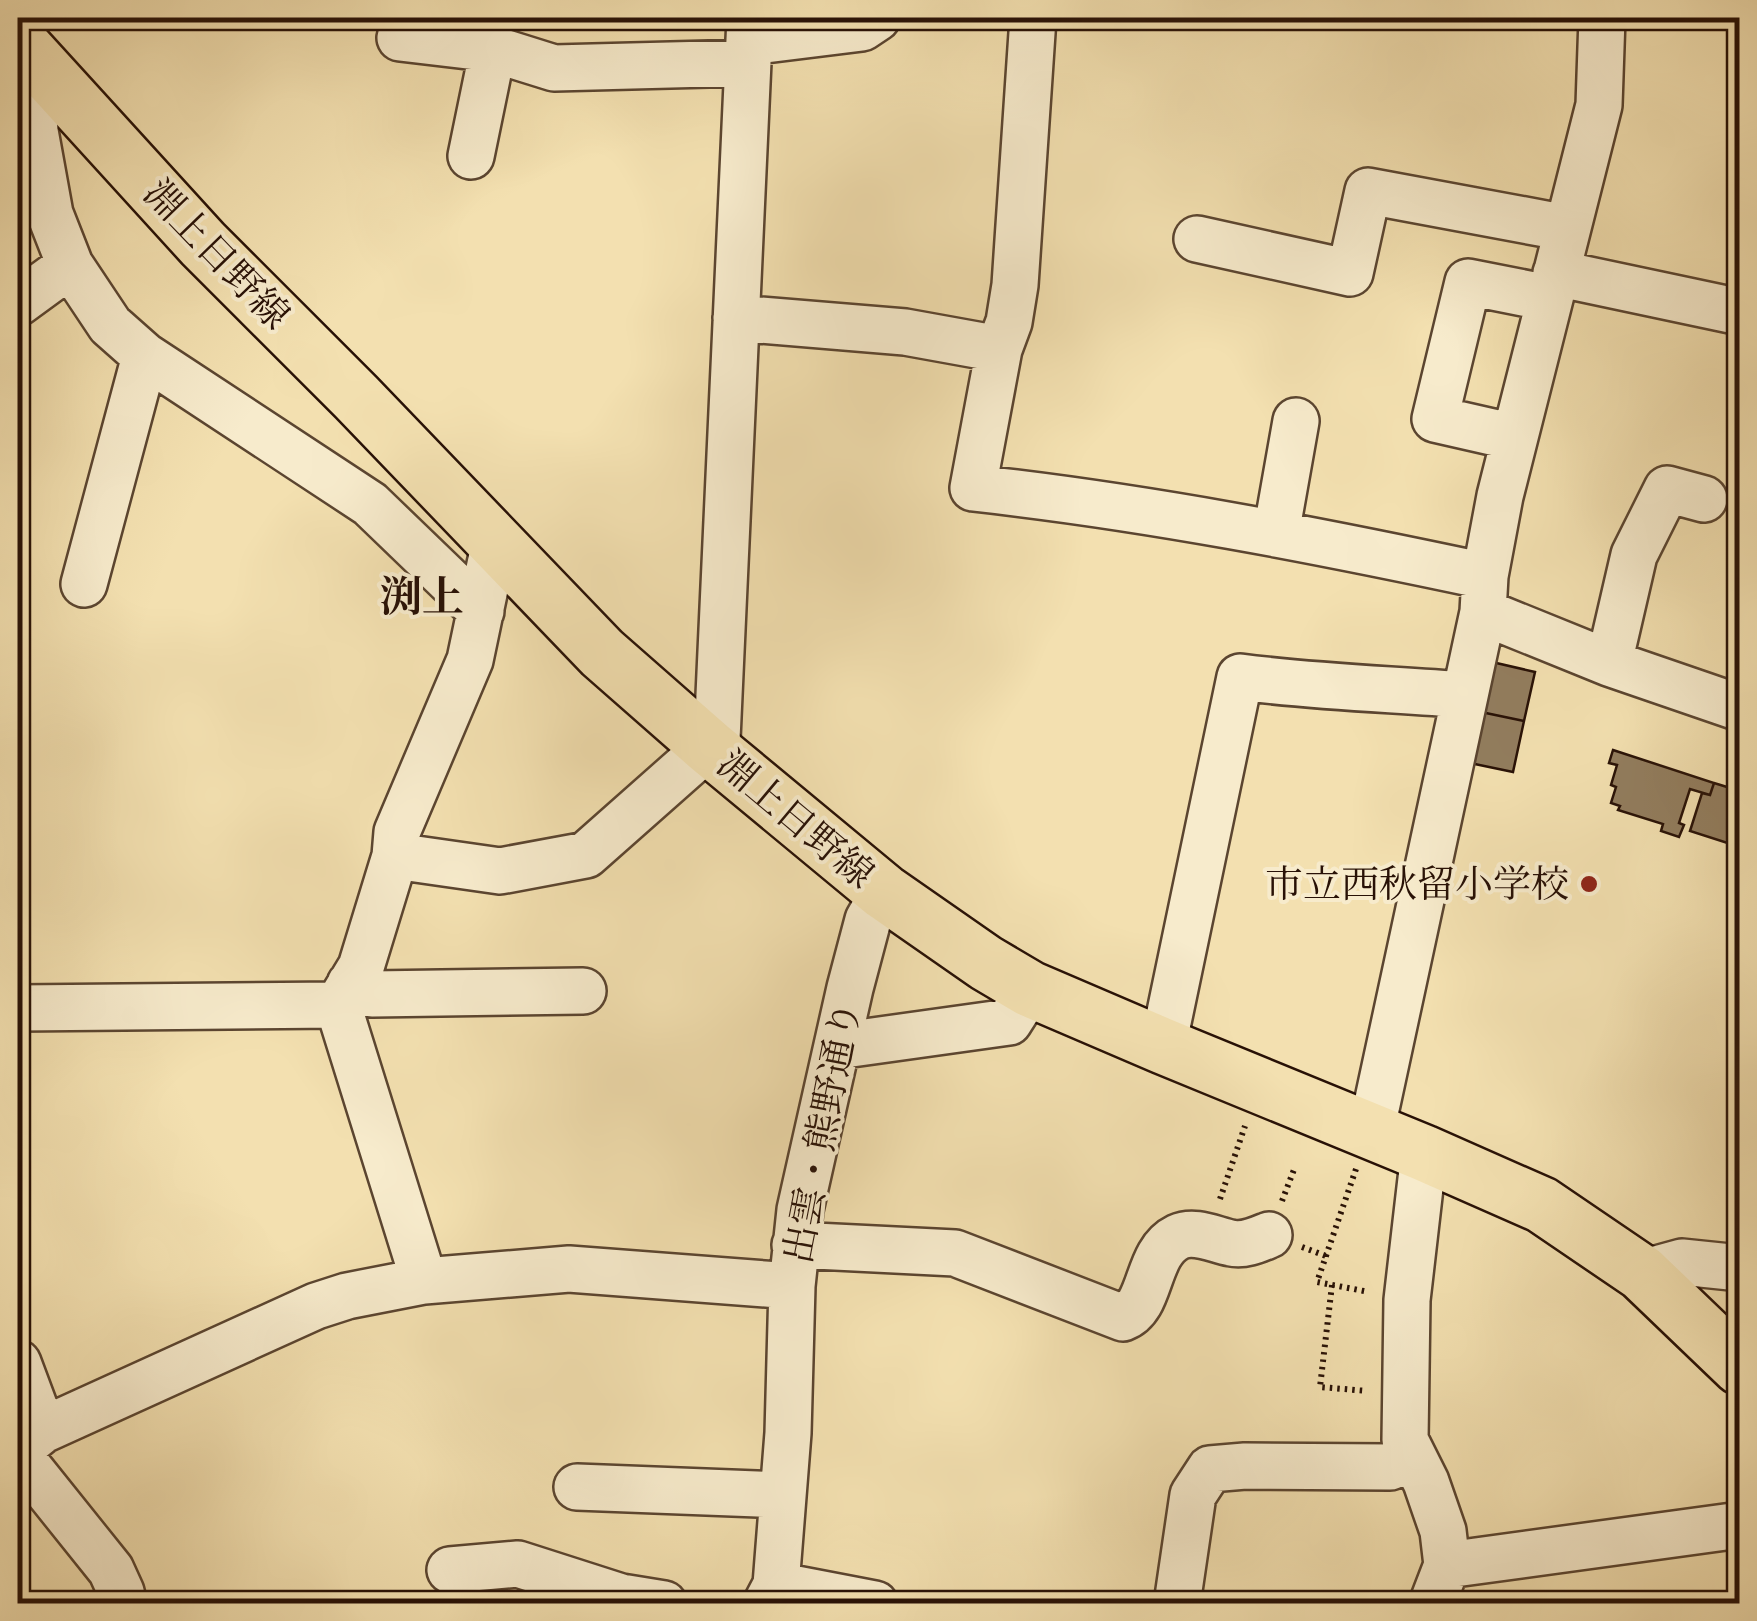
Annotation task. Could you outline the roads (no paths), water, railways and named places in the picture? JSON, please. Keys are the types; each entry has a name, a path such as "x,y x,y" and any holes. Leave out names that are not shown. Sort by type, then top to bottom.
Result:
{"main road":[{"name":"淵上日野線","path":"24,48 204,244 602,652 708,748 884,892 1030,989 1163,1046 1364,1150 1424,1153 1542,1206 1642,1273 1740,1367"}],"street":[{"path":"400,38 493,49 554,68 862,28 877,18"},
{"path":"1034,18 1016,285 999,349 974,488 1082,500 1276,534 1484,594 1610,663 1740,708"},
{"path":"1364,1150 1466,695 1500,496 1598,106 1602,18"},
{"path":"395,856 500,871 586,855 717,739 749,41"},
{"path":"24,48 36,132 34,214 110,326 146,356 370,504 480,611"},
{"path":"471,156 493,49"},
{"path":"1197,239 1350,273 1368,191 1567,228"},
{"path":"18,304 70,265"},
{"path":"1514,437 1435,418 1468,282 1552,285 1740,312"},
{"path":"736,318 906,332 999,349"},
{"path":"84,584 146,356"},
{"path":"1276,534 1296,421"},
{"path":"1610,663 1634,555 1666,489 1704,499"},
{"path":"424,1281 344,995 361,968 395,856 396,832 470,660 495,541"},
{"path":"1163,1046 1240,677 1302,685 1466,695"},
{"name":"出雲・熊野通り","path":"26,1445 316,1306 346,1296 424,1281 569,1268 793,1266 800,1210 836,1046 868,920 884,892"},
{"path":"836,1046 1009,1022 1030,989"},
{"path":"18,1008 372,994 582,991"},
{"path":"1424,1153 1407,1300 1404,1440 1426,1482 1443,1531 1439,1584 1740,1524"},
{"path":"875,1604 771,1594 788,1433 793,1266 954,1253 1123,1318 1140,1307 1147,1281 1165,1248 1180,1236 1205,1235 1235,1244 1269,1235"},
{"path":"1642,1273 1682,1262 1740,1268"},
{"path":"18,1364 26,1445 111,1570 124,1604"},
{"path":"1177,1604 1193,1496 1210,1469 1390,1466 1412,1457"},
{"path":"577,1488 783,1496"},
{"path":"450,1570 518,1564 621,1598 664,1604"}],"place":[{"name":"市立西秋留小学校","path":"1589,884"}],"district":[{"name":"渕上","path":"422,596"}]}
